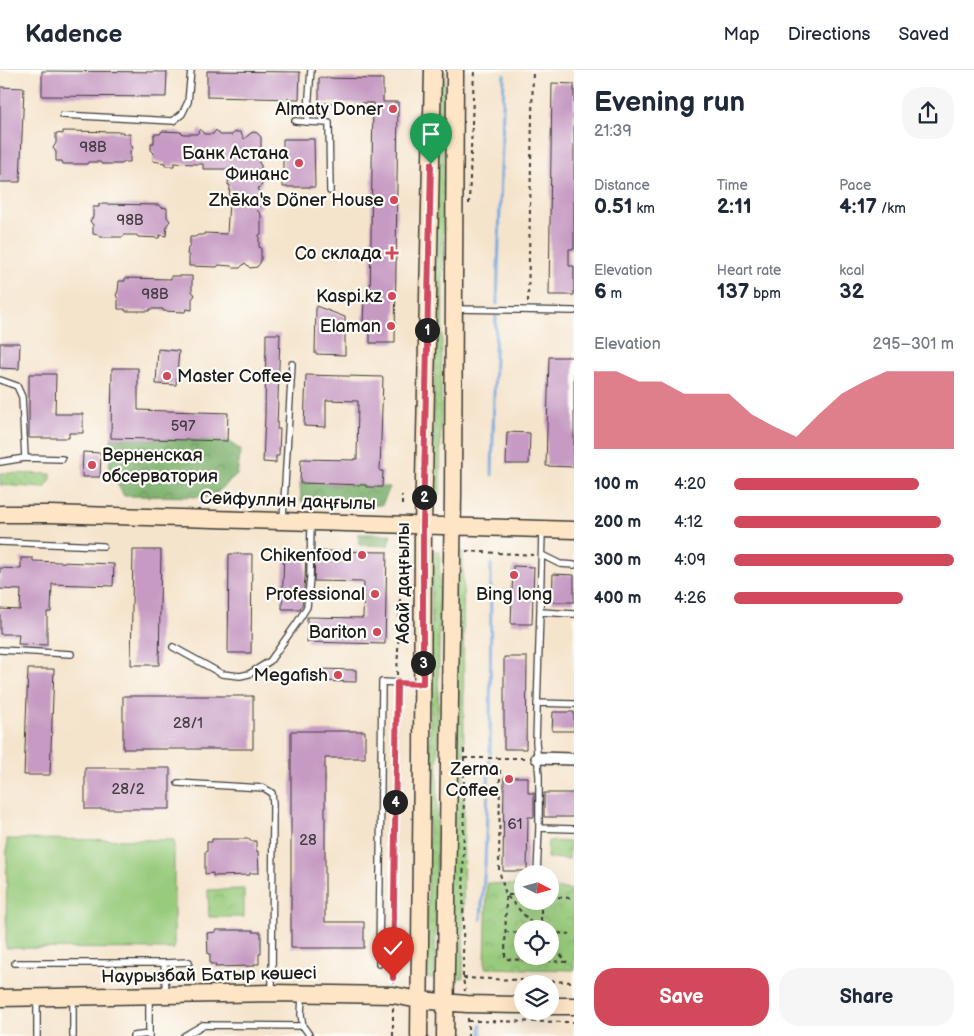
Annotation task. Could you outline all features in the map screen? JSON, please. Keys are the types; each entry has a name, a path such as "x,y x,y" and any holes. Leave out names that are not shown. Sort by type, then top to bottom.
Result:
{"main road":[{"name":"Абай даңғылы","path":"418,1036 423,684 423,526 433,70"},
{"path":"445,1036 452,527 455,70"},
{"name":"Сейфуллин даңғылы","path":"0,514 574,530"},
{"name":"Наурызбай Батыр көшесі","path":"0,998 302,993 393,995 419,1000"},
{"path":"419,1000 466,1004 514,1005"},
{"path":"559,1006 574,1006"}],"street":[{"path":"537,758 574,759"}],"lane":[{"path":"62,115 173,121 182,114 188,102 191,70"},
{"path":"307,122 311,70"},
{"path":"295,121 330,122 330,191"},
{"path":"454,308 465,310 574,310"},
{"path":"283,521 292,364"},
{"path":"0,380 17,386 22,397 25,458"},
{"path":"0,462 25,458 62,460"},
{"path":"173,648 222,674 240,676 249,674 270,661 307,607 310,578 310,522"},
{"path":"537,865 539,776 537,758 537,703 542,529"},
{"path":"0,542 103,546"},
{"path":"542,555 560,564 574,564"},
{"path":"540,612 574,614"},
{"path":"0,650 71,654"},
{"path":"379,964 382,682 423,684"},
{"path":"537,703 574,704"},
{"path":"178,783 264,788 272,793 272,993"},
{"path":"539,828 574,829"},
{"path":"15,963 189,962"},
{"path":"164,963 166,995"},
{"path":"302,993 301,1016 303,1026 310,1036"},
{"path":"133,1036 149,1035 149,996"},
{"path":"37,997 37,1036"},
{"path":"73,997 73,1036"},
{"path":"184,1036 203,1025 303,1026"}],"path":[{"path":"528,310 533,70"},
{"path":"402,495 402,505"},
{"path":"394,1036 397,683 402,550"},
{"path":"463,551 542,555"},
{"path":"464,758 537,758"},
{"path":"500,770 499,870 506,895 505,959 514,959"},
{"path":"506,895 514,896"},
{"path":"506,895 529,920"},
{"path":"559,897 574,898"},
{"path":"506,932 514,932"},
{"path":"559,933 574,934"},
{"path":"559,953 567,962 559,962"},
{"path":"463,978 574,982"},
{"path":"468,1036 468,1021 574,1022"}],"green space":[{"path":"438,71 445,72 440,495 433,495"},
{"path":"111,438 227,441 241,450 237,475 212,497 124,496 109,470"},
{"path":"0,473 51,474 51,479 45,488 0,485"},
{"path":"300,483 390,487 382,505 310,506 301,501"},
{"path":"358,534 391,534 388,546 359,545"},
{"path":"432,551 440,551 435,978 427,978"},
{"path":"452,551 463,551 463,978 446,979"},
{"path":"7,839 174,840 174,949 6,948"},
{"path":"548,841 570,842 569,859 547,858"},
{"path":"487,883 514,885 514,910 559,910 559,889 574,890 574,970 485,968"},
{"path":"244,889 244,917 209,917 208,890"}],"building":[{"path":"42,71 167,72 166,97 42,96"},
{"path":"207,71 300,72 299,99 207,97"},
{"path":"319,78 383,79 383,102 398,102 395,343 370,343 370,322 363,322 364,302 370,302 373,103 319,103"},
{"path":"552,83 574,84 574,249 569,249 569,266 574,266 574,295 549,295"},
{"path":"0,87 24,88 20,182 0,182"},
{"path":"200,129 204,134 213,134 216,130 220,135 232,135 235,132 240,132 244,139 254,132 261,137 259,163 261,170 257,174 262,179 262,185 257,189 262,195 262,205 257,210 261,215 259,247 261,249 261,260 257,267 250,268 245,263 240,268 219,265 217,267 189,266 189,256 187,254 190,246 190,237 204,235 204,233 227,234 229,169 203,169 203,164 174,163 174,166 165,166 165,163 153,161 154,153 151,150 151,143 154,143 154,134 160,134 162,131 197,134"},
{"path":"63,131 123,132 123,134 130,134 130,144 133,148 130,151 130,162 122,164 88,162 87,164 63,164 62,161 56,161 56,152 53,148 56,143 56,133 63,134"},
{"name":"Банк Астана Финанс","path":"283,139 314,139 315,187 283,187"},
{"path":"99,204 160,205 160,207 167,208 167,217 170,221 167,225 166,236 160,235 159,238 138,237 137,235 100,237 93,234 93,225 90,221 93,217 93,207 99,207"},
{"path":"171,276 192,276 192,291 195,295 192,299 192,310 186,309 185,312 163,311 163,309 125,311 125,309 118,309 116,295 119,281 125,281 125,278 171,279"},
{"path":"316,306 345,317 345,355 315,354"},
{"path":"266,334 280,334 277,429 280,429 279,456 276,456 276,463 263,462"},
{"path":"0,343 20,343 19,369 0,368"},
{"path":"158,349 179,351 176,385 156,384"},
{"path":"549,357 574,357 574,467 546,466"},
{"path":"112,368 138,368 138,410 228,413 227,441 111,438"},
{"path":"29,374 56,374 55,414 83,414 83,433 69,433 69,438 29,438"},
{"path":"306,375 383,377 380,471 383,471 382,487 300,483 301,459 357,459 358,401 326,400 326,427 304,426"},
{"path":"507,432 530,433 529,464 506,464"},
{"name":"Верненская обсерватория","path":"83,452 101,453 100,477 82,477"},
{"path":"133,550 161,550 159,665 131,665"},
{"name":"Professional","path":"315,551 387,552 385,644 307,642 307,617 363,618 364,582 314,581"},
{"path":"284,553 306,554 305,578 300,609 282,609"},
{"path":"229,554 252,554 251,653 228,653"},
{"path":"21,558 33,558 33,561 114,564 113,586 52,584 51,612 47,612 47,645 18,644 19,634 0,634 0,609 20,610 21,590 0,589 0,568 21,569"},
{"path":"513,566 534,567 532,624 511,624"},
{"path":"553,574 574,575 574,602 552,602"},
{"path":"504,657 527,657 526,749 504,749"},
{"path":"28,669 54,669 50,775 24,775"},
{"path":"319,669 356,670 356,682 319,681"},
{"path":"123,696 253,696 253,749 123,749"},
{"path":"553,712 574,712 574,731 552,731"},
{"path":"291,731 365,731 365,758 325,758 325,922 364,922 364,948 291,948"},
{"path":"85,768 170,768 170,809 85,809"},
{"path":"504,777 528,777 528,793 534,793 534,817 528,817 527,865 514,865 514,871 503,871"},
{"path":"544,793 574,793 574,817 544,817"},
{"path":"212,839 250,839 250,841 256,841 259,873 213,876 213,873 205,874 207,842 212,842"},
{"path":"216,930 253,930 253,932 261,932 259,964 254,964 254,966 215,967 216,964 210,964 207,933 216,932"}],"waterway":[{"path":"497,304 504,75"},
{"path":"492,475 496,316"},
{"path":"490,754 491,564"},
{"path":"481,919 489,760"},
{"path":"481,1025 481,1036"}],"place":[{"name":"Almaty Doner","path":"393,109"},
{"name":"Банк Астана Финанс","path":"299,163"},
{"name":"Zhēka's Döner House","path":"394,200"},
{"name":"Со склада","path":"392,253"},
{"name":"Kaspi.kz","path":"392,296"},
{"name":"Elaman","path":"391,326"},
{"name":"Master Coffee","path":"167,376"},
{"name":"Верненская обсерватория","path":"92,465"},
{"name":"Chikenfood","path":"362,555"},
{"name":"Bing long","path":"514,575"},
{"name":"Professional","path":"375,594"},
{"name":"Bariton","path":"377,632"},
{"name":"Megafish","path":"338,675"},
{"name":"Zerna Coffee","path":"509,779"}],"route":[{"path":"393,978 397,683 423,684 423,526 431,164"}]}
